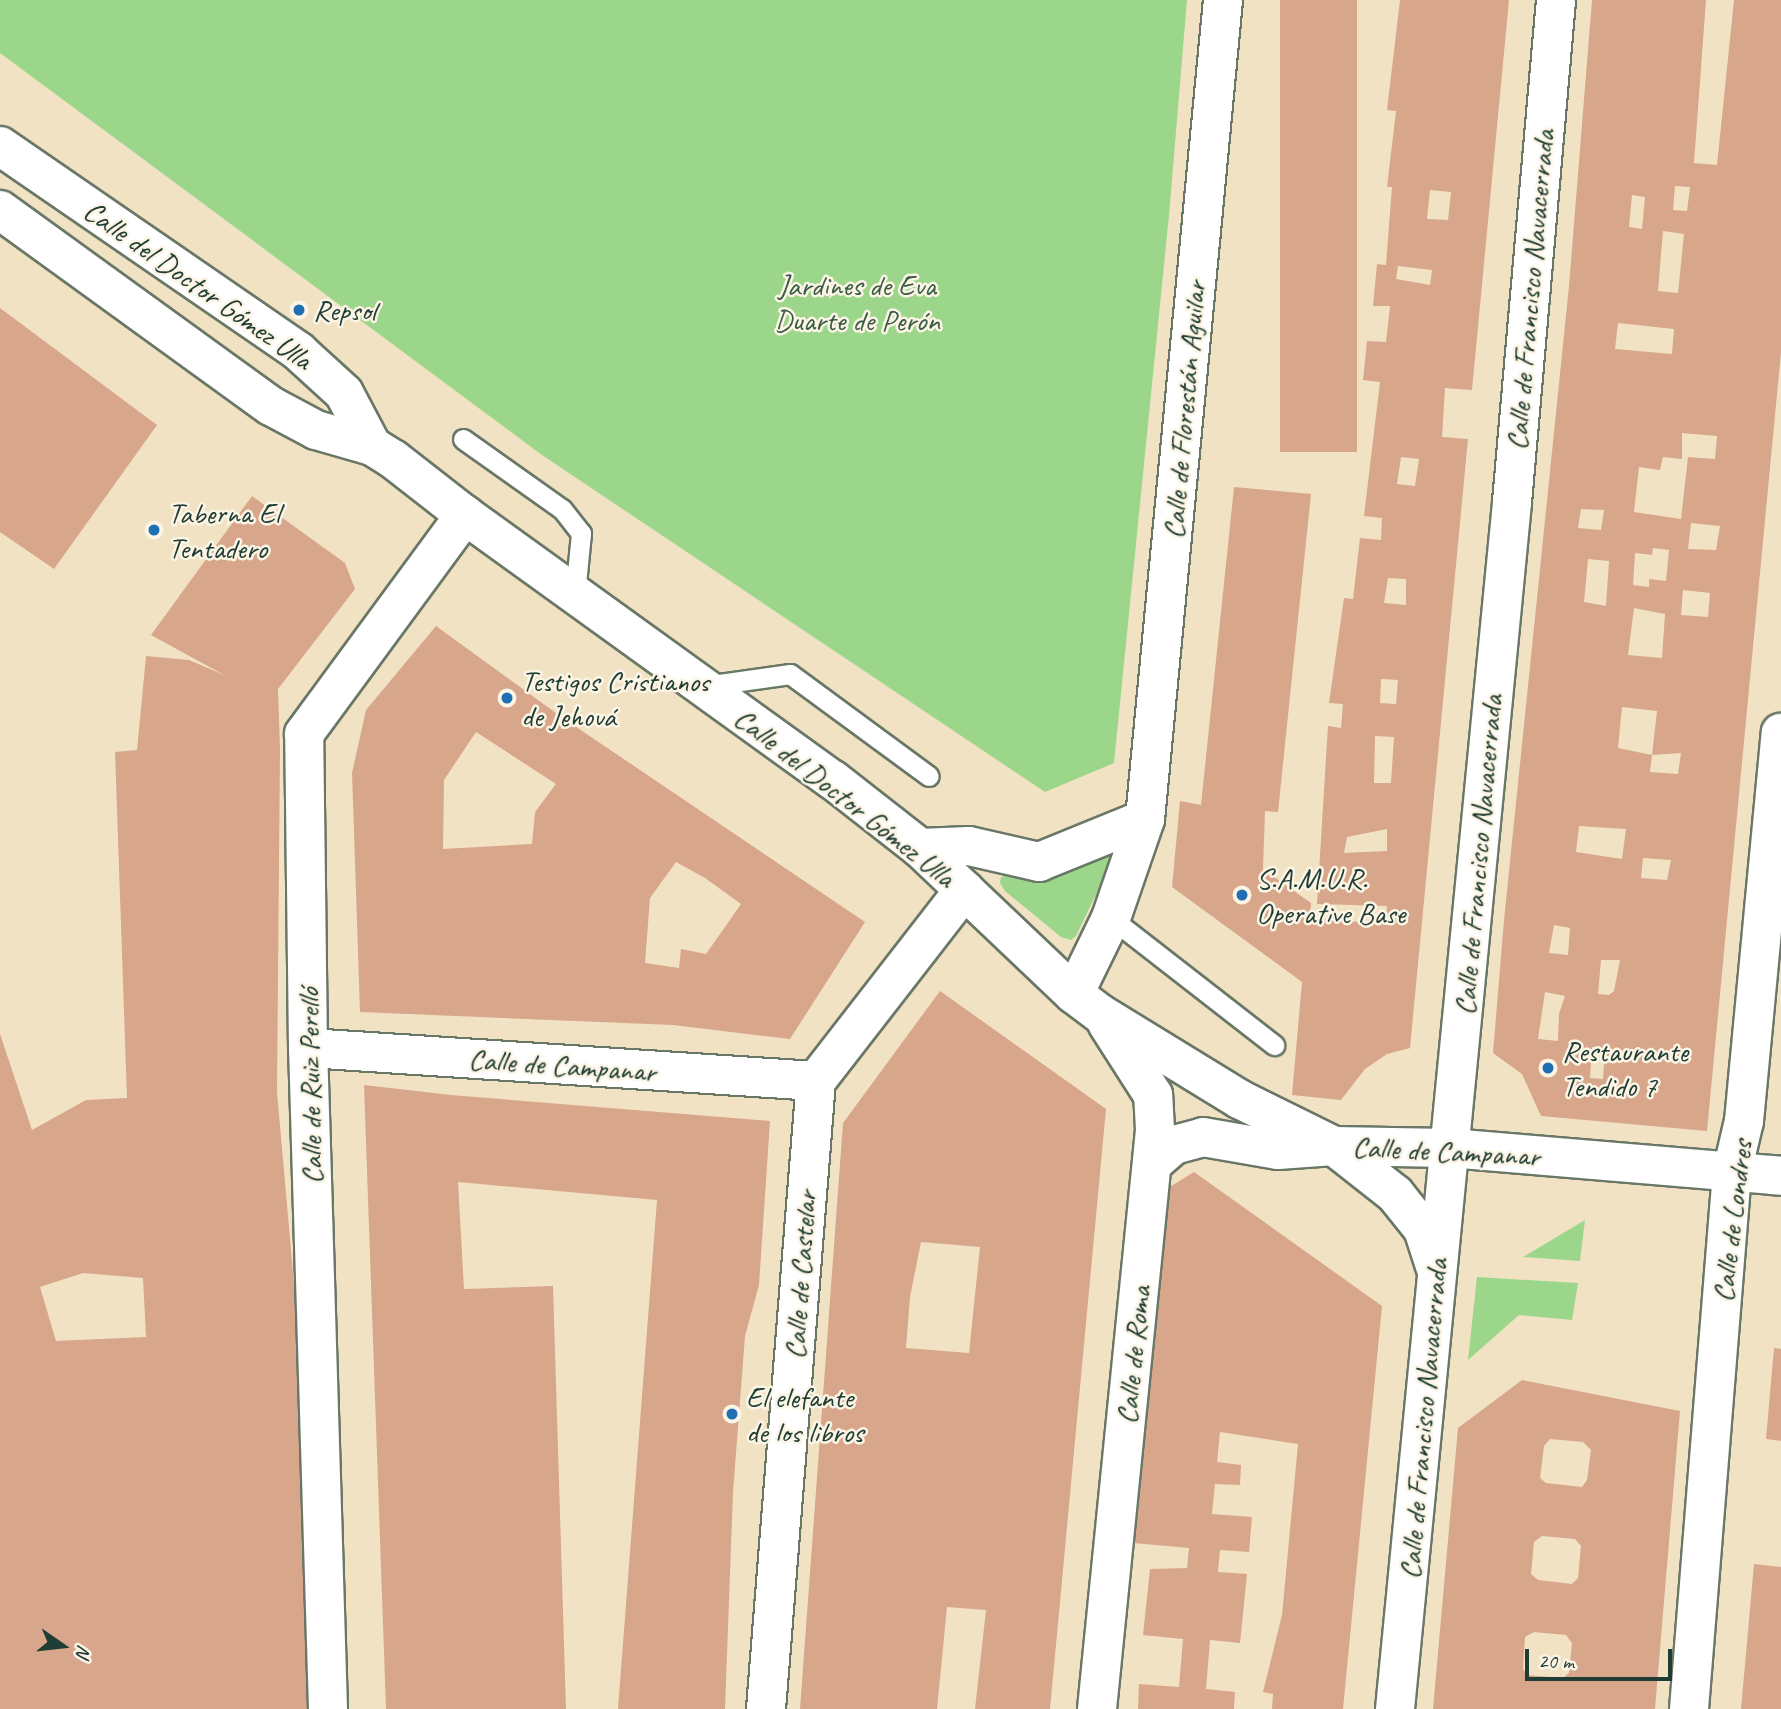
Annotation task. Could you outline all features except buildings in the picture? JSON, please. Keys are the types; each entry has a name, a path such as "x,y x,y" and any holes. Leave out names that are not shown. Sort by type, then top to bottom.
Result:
{"street":[{"name":"Calle de Florestán Aguilar","path":"1088,1004 1111,918 1145,819 1223,0"},
{"name":"Calle de Francisco Navacerrada","path":"1395,1709 1556,0"},
{"name":"Calle del Doctor Gómez Ulla","path":"0,146 298,351 344,393 372,446"},
{"name":"Calle del Doctor Gómez Ulla","path":"0,210 271,406 316,430 372,446 833,780 920,848 1088,1004"},
{"name":"Calle de Ruiz Perelló","path":"328,1709 308,1048 304,734 465,515"},
{"name":"Calle de Londres","path":"1689,1709 1732,1172 1744,1121 1781,733"},
{"path":"920,848 969,846 1039,862 1145,819"},
{"path":"816,1081 964,891"},
{"name":"Calle de Campanar","path":"1088,1004 1239,1099 1334,1146 1450,1147 1781,1176"},
{"name":"Calle de Roma","path":"1088,1004 1153,1095 1155,1130 1097,1709"},
{"name":"Calle de Campanar","path":"308,1048 816,1081"},
{"name":"Calle de Castelar","path":"766,1709 816,1081"},
{"path":"1152,1164 1174,1145 1203,1136 1278,1150 1334,1146 1395,1194 1423,1229 1437,1271"}],"lane":[{"path":"463,439 562,509 581,533 575,594"},
{"path":"704,687 790,674 929,776"},
{"path":"1111,918 1274,1045"}],"green space":[{"name":"Jardines de Eva Duarte de Perón","path":"0,0 1187,0 1169,215 1114,763 1045,792 542,455 0,53"},
{"path":"1107,853 1112,855 1111,863 1076,936 1071,940 1061,937 1005,891 1000,883 1001,877 1008,875"},
{"path":"1585,1220 1580,1261 1523,1257"},
{"path":"1477,1277 1578,1283 1572,1320 1519,1315 1468,1360"}],"place":[{"name":"Repsol","path":"299,310"},
{"name":"Taberna El Tentadero","path":"154,530"},
{"name":"Testigos Cristianos de Jehová","path":"507,698"},
{"name":"S.A.M.U.R. Operative Base","path":"1242,895"},
{"name":"Restaurante Tendido 7","path":"1548,1068"},
{"name":"El elefante de los libros","path":"732,1414"}]}
